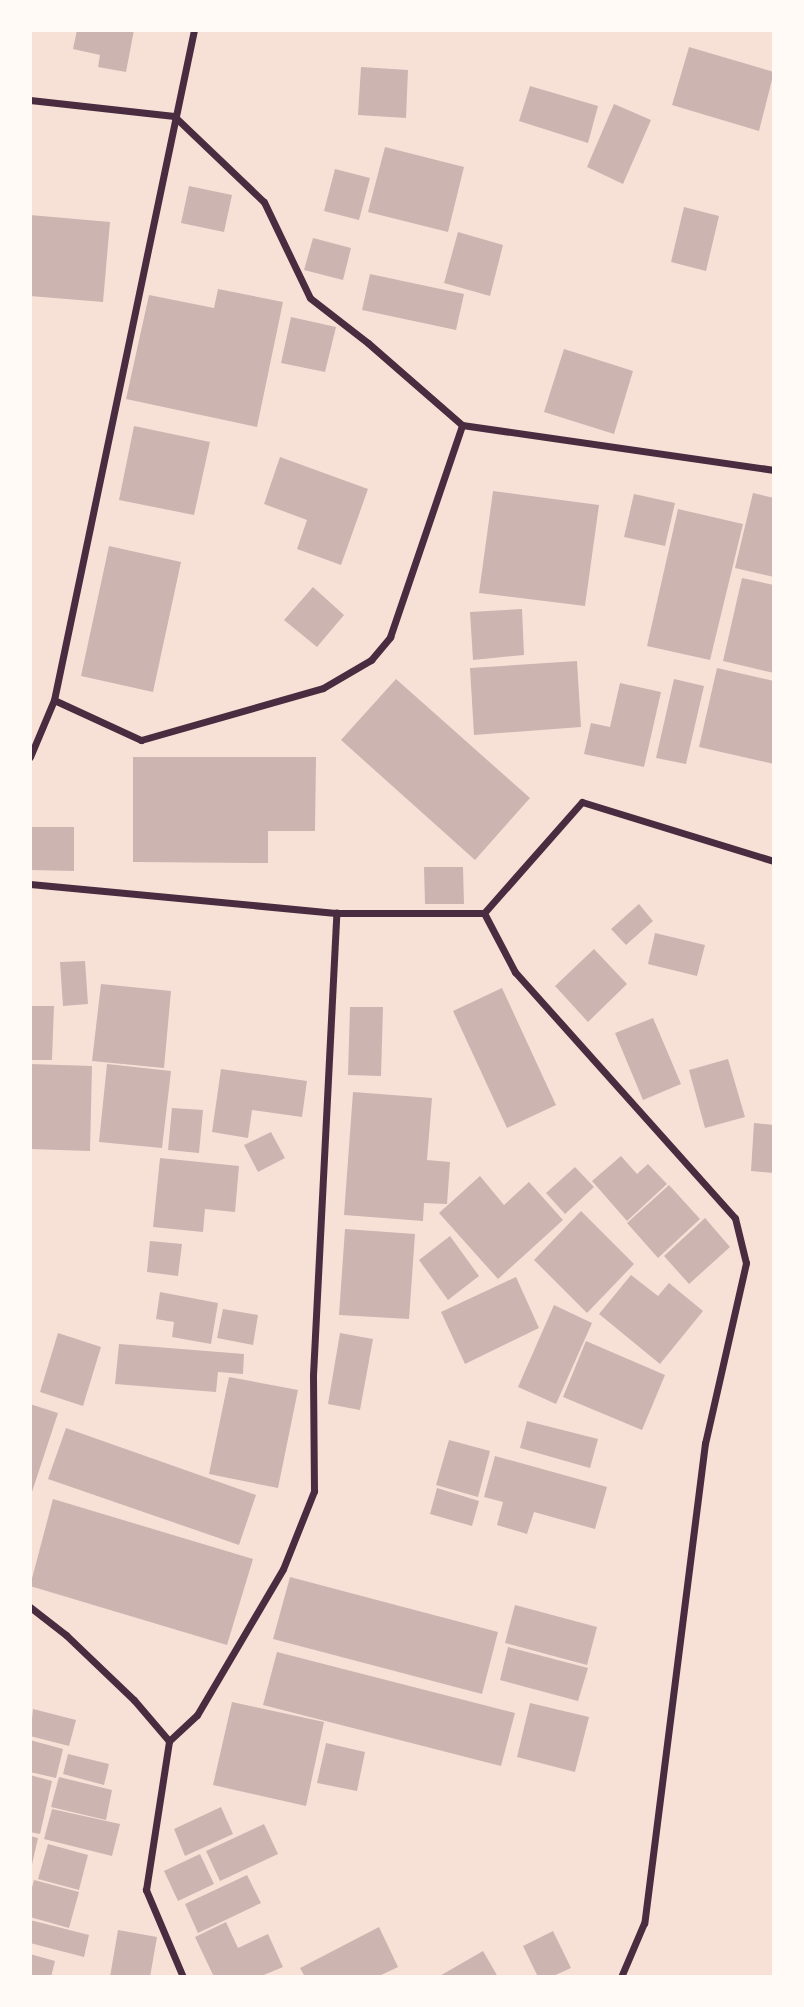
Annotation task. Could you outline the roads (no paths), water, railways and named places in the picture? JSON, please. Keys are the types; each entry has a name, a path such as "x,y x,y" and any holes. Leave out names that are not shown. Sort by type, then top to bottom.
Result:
{"street":[{"path":"30,757 54,700 194,30"},
{"path":"30,100 174,116 264,202 310,298 368,343 462,425 774,470"},
{"path":"54,700 141,740 323,688 371,660 390,637 462,425"},
{"path":"30,884 336,913 484,913 582,802 774,862"},
{"path":"183,1977 146,1890 169,1741 197,1715 283,1569 314,1491 313,1375 336,913"},
{"path":"484,913 515,972 735,1218 746,1263 705,1443 644,1923 621,1977"},
{"path":"30,1607 66,1635 134,1700 169,1741"}]}
